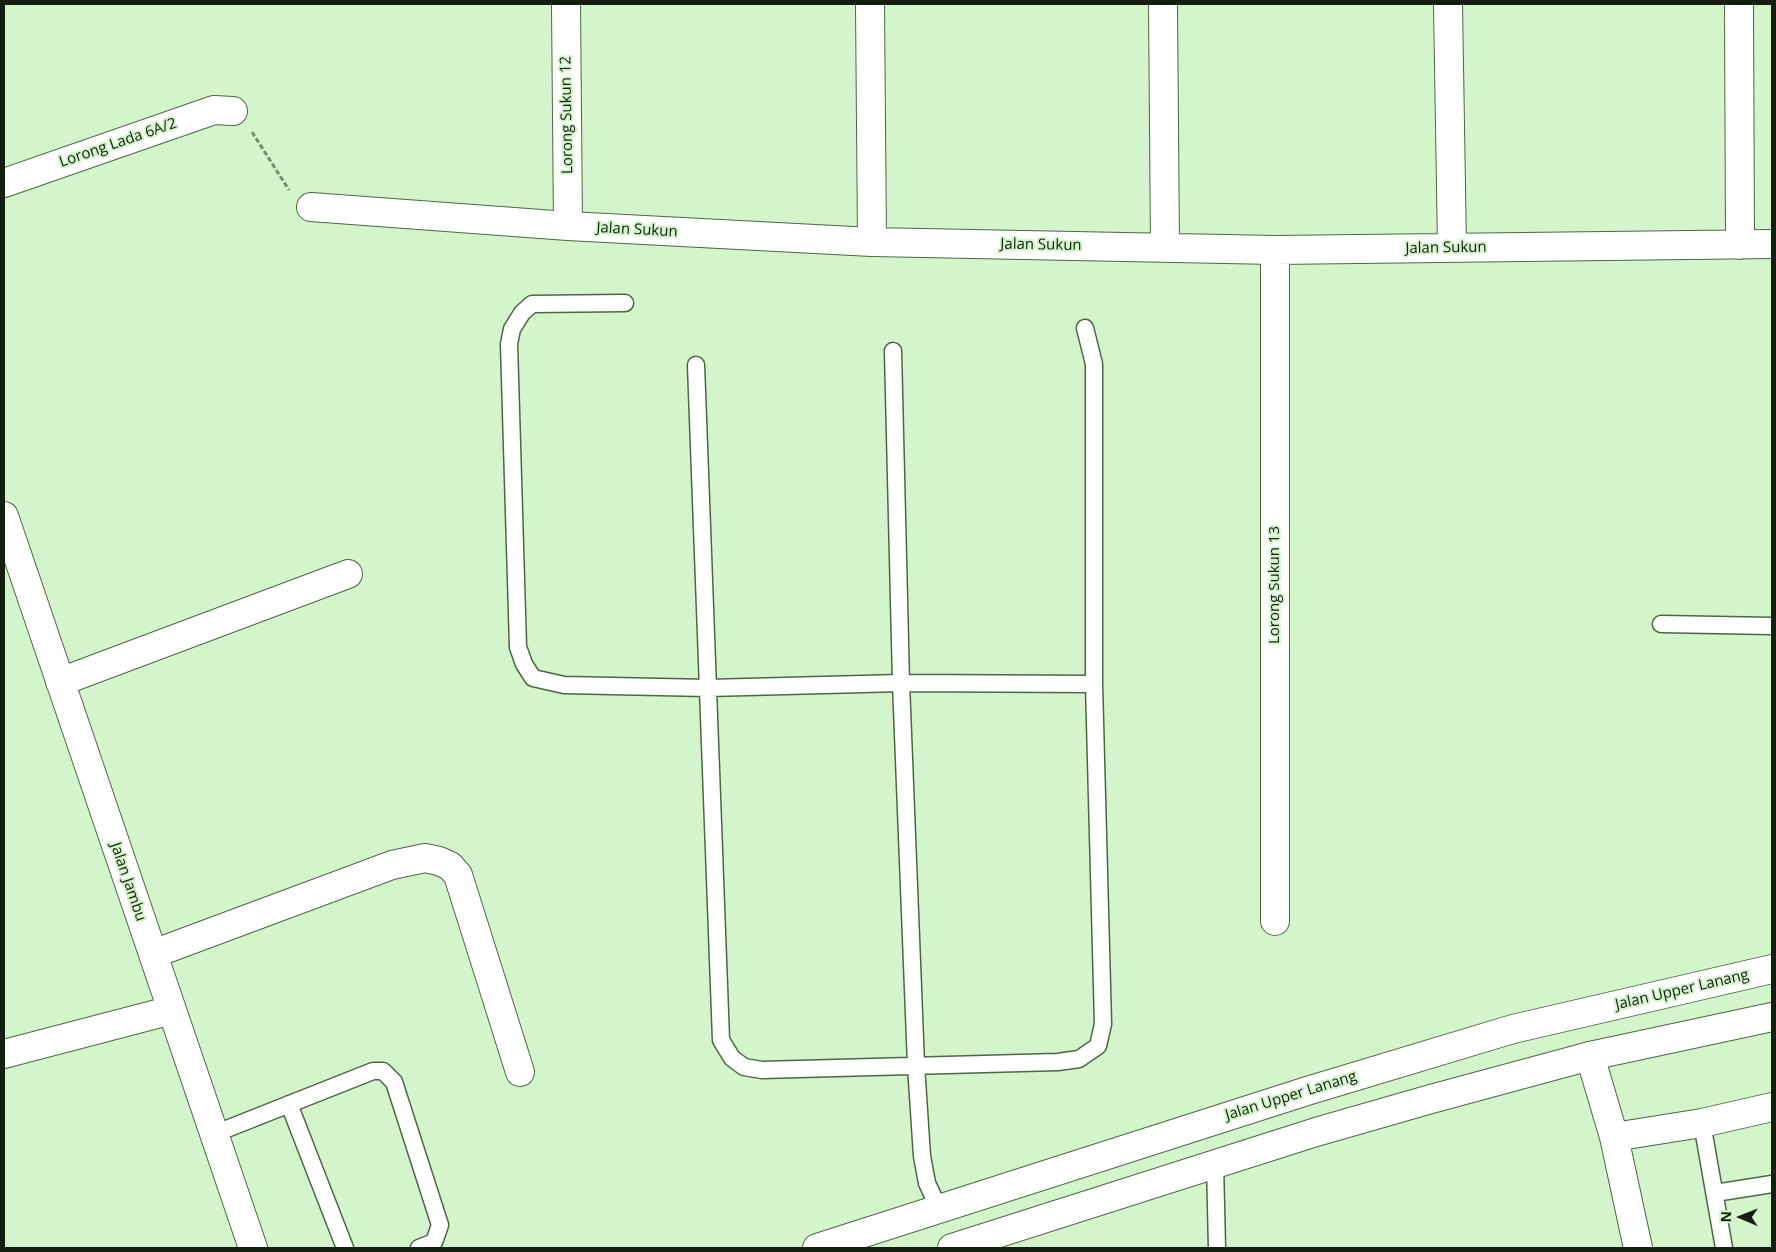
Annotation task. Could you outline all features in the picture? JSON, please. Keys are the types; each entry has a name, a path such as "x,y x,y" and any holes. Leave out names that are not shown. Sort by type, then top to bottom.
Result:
{"street":[{"name":"Lorong Sukun 12","path":"566,4 568,226"},
{"path":"870,4 872,242"},
{"path":"1163,4 1165,247"},
{"path":"1448,4 1452,248"},
{"path":"1739,4 1740,245"},
{"name":"Lorong Lada 6A/2","path":"4,183 214,110 233,111"},
{"name":"Jalan Sukun","path":"311,207 568,226 872,242 1275,250 1772,244"},
{"name":"Lorong Sukun 13","path":"1275,250 1275,921"},
{"name":"Jalan Jambu","path":"4,516 253,1248"},
{"path":"60,682 348,574"},
{"path":"153,954 392,865 426,858 439,861 450,866 458,875 520,1072"},
{"name":"Jalan Upper Lanang","path":"817,1248 1307,1090 1513,1029 1772,969"},
{"path":"4,1054 172,1010"},
{"path":"952,1248 1325,1129 1590,1056 1772,1017"},
{"path":"1590,1056 1614,1137 1638,1248"},
{"path":"1614,1137 1702,1123 1772,1107"}],"lane":[{"path":"626,303 532,304 522,313 512,329 509,344 518,646 524,664 533,678 564,685 708,688 901,683 1094,684"},
{"path":"696,365 721,1040 732,1058 744,1067 762,1070 1058,1062 1079,1059 1098,1046 1103,1024 1104,997 1094,684 1094,364 1084,328"},
{"path":"893,351 901,683 916,1065 922,1156 927,1182 939,1209"},
{"path":"1661,624 1772,626"},
{"path":"214,1134 373,1071 384,1071 394,1082 440,1225 434,1242 419,1248"},
{"path":"289,1104 345,1248"},
{"path":"1702,1123 1724,1248"},
{"path":"1215,1164 1217,1248"},
{"path":"1715,1193 1772,1184"}],"path":[{"path":"233,111 249,126 290,192 311,207"}]}
